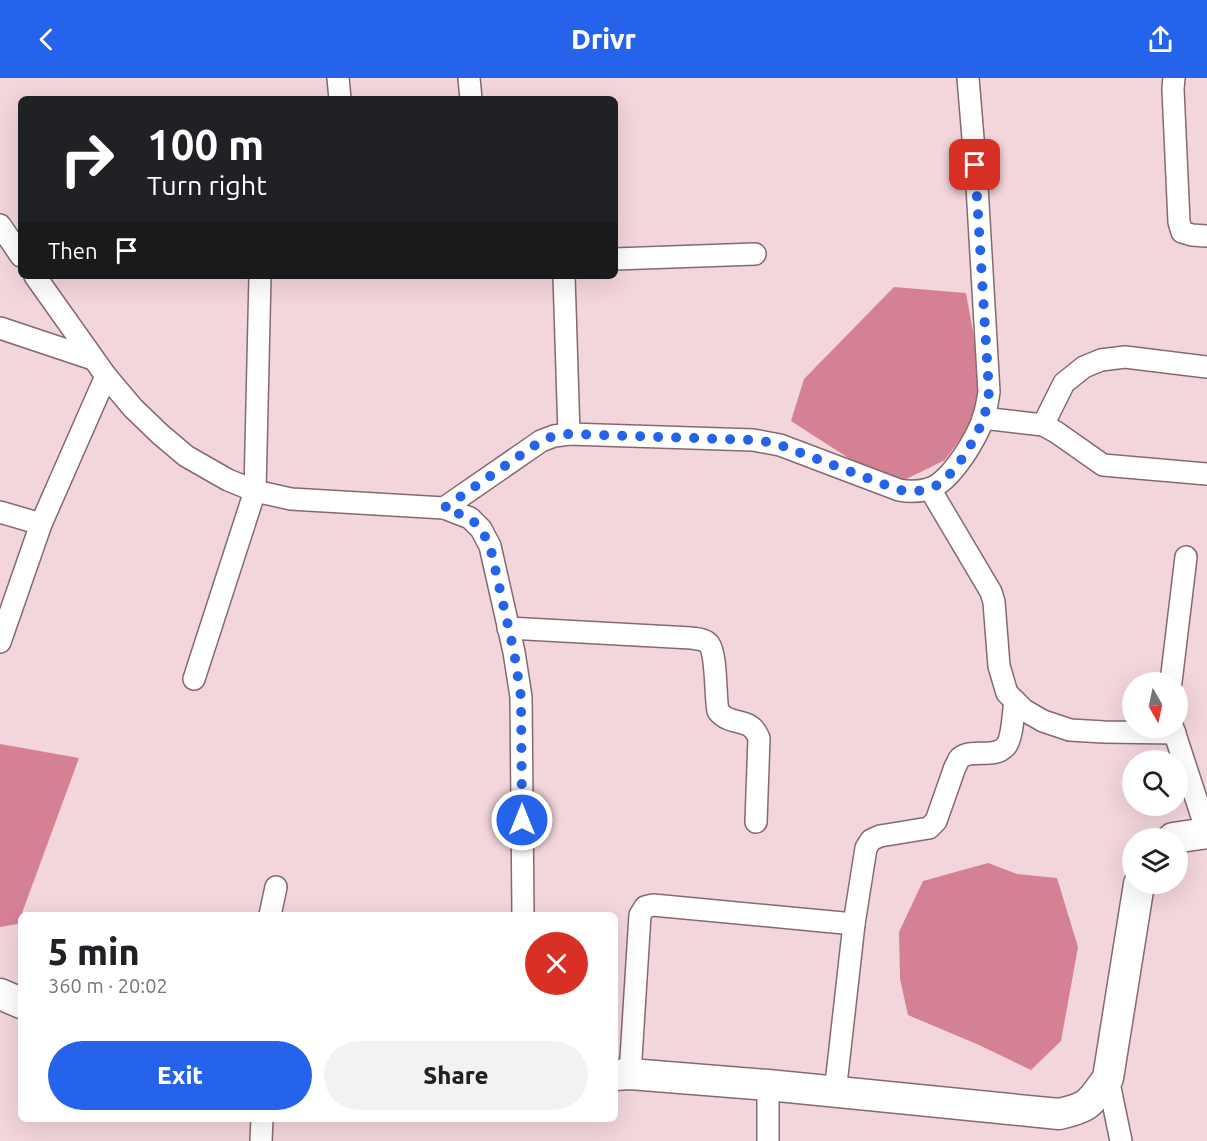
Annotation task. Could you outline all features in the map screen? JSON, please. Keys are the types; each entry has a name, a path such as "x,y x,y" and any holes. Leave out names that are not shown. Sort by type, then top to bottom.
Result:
{"main road":[{"path":"1188,835 1207,832"},
{"path":"622,1074 768,1085 1059,1114 1079,1109 1092,1101 1108,1078 1137,894"},
{"path":"0,994 18,1002"}],"street":[{"path":"338,78 340,96"},
{"path":"469,78 471,96"},
{"path":"444,508 541,441 569,434 768,442 899,490 911,492 930,489 946,478 955,469 980,429 989,392 968,78"},
{"path":"1174,78 1179,222 1182,232 1192,236 1207,236"},
{"path":"0,225 18,252"},
{"path":"618,259 754,254"},
{"path":"37,279 100,368 133,408 186,456 228,480 255,491 291,500 444,508 470,518 481,529 490,546 514,652 521,697 523,912"},
{"path":"194,679 255,491 260,279"},
{"path":"564,279 569,434"},
{"path":"0,328 100,368"},
{"path":"1043,425 1064,383 1084,367 1101,360 1125,357 1207,367"},
{"path":"0,642 41,524 100,368"},
{"path":"983,418 1043,425 1103,465 1207,474"},
{"path":"930,489 991,592 994,602 999,666 1007,693 1024,710 1043,721 1070,729 1122,731"},
{"path":"0,512 41,524"},
{"path":"1172,672 1186,557"},
{"path":"508,628 691,638 703,640 709,644 713,654 718,711 730,720 750,725 756,730 759,738 756,822"},
{"path":"835,1093 854,924 866,848 871,840 880,836 929,828 936,820 960,758 967,755 997,752 1005,747 1010,738 1015,701"},
{"path":"1177,738 1207,832"},
{"path":"271,912 276,887"},
{"path":"622,1074 640,915 645,907 653,905 854,924"},
{"path":"1108,1078 1121,1141"},
{"path":"768,1085 768,1141"},
{"path":"261,1141 262,1122"}],"shaded area":[{"path":"894,287 966,293 986,403 945,460 892,486 791,421 804,379"},
{"path":"0,744 79,758 22,912 18,912 18,924 0,927"},
{"path":"988,863 1017,874 1057,878 1078,947 1061,1041 1031,1070 908,1015 900,979 899,932 923,881"}],"route":[{"path":"522,820 521,697 514,652 490,546 481,529 470,518 444,508 541,441 569,434 768,442 899,490 911,492 930,489 955,469 980,429 989,392 975,165"}]}
